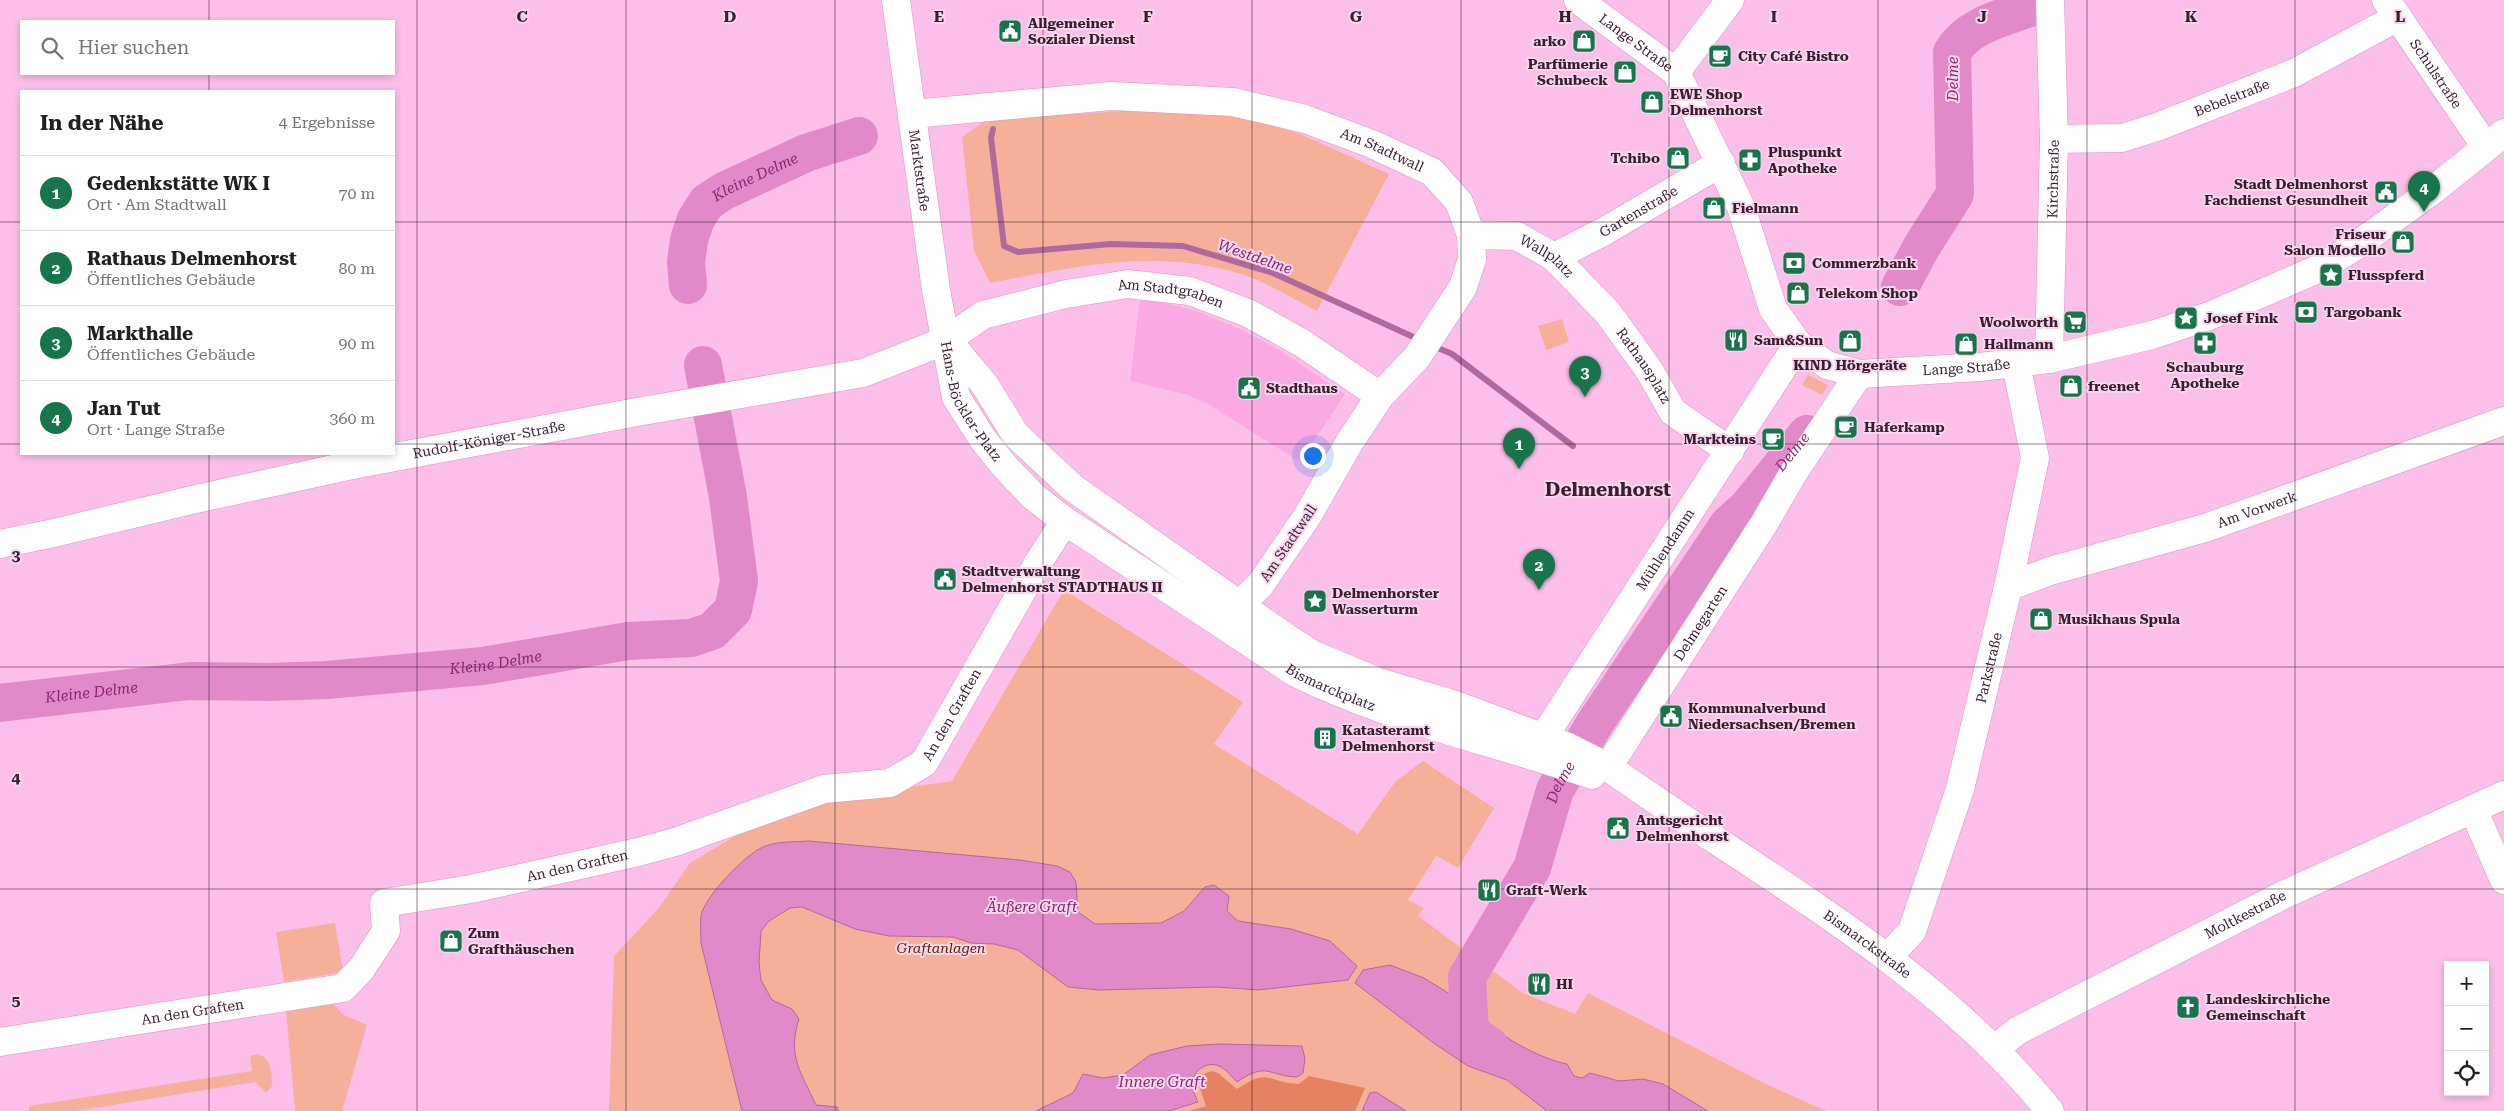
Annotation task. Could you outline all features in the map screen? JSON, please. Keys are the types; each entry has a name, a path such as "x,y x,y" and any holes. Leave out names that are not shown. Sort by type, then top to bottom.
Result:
{"street":[{"name":"Marktstraße","path":"896,0 936,290 947,340"},
{"name":"Lange Straße","path":"1578,0 1676,72 1741,208 1773,309 1798,344 1827,365 1859,374 2016,364 2049,359 2152,335 2217,313 2318,269 2357,245 2433,190 2495,140"},
{"path":"1676,72 1730,0"},
{"name":"Kirchstraße","path":"2049,359 2054,139 2050,1"},
{"name":"Bebelstraße","path":"2054,139 2122,138 2157,127 2294,73 2392,9"},
{"name":"Schulstraße","path":"2392,9 2495,140"},
{"name":"Am Stadtwall","path":"914,130 1048,101 1137,96 1234,102 1306,119 1372,144 1432,172 1459,202 1471,235 1472,259 1463,287 1436,331 1417,357 1380,396 1349,443 1308,515 1260,584 1233,615"},
{"name":"Gartenstraße","path":"1554,257 1603,232 1721,163"},
{"name":"Wallplatz","path":"1471,235 1517,236 1554,257 1608,313"},
{"name":"Am Stadtgraben","path":"947,340 983,315 1066,294 1128,284 1190,291 1248,313 1302,343 1380,396"},
{"name":"Rathausplatz","path":"1608,313 1649,370 1672,412 1730,451"},
{"name":"Rudolf-Königer-Straße","path":"0,544 54,534 196,499 352,465 702,400 863,374 947,340"},
{"name":"Hans-Böckler-Platz","path":"947,340 956,397 982,438 1034,497 1065,520 1233,615"},
{"name":"Hans-Böckler-Platz","path":"947,340 985,385 1015,434 1042,461 1073,488 1233,615"},
{"name":"Mühlendamm","path":"1549,750 1624,613 1798,344"},
{"name":"Parkstraße","path":"1888,957 1912,931 1958,798 2008,587 2035,458 2016,364"},
{"name":"Delmegarten","path":"1597,767 1765,522 1792,474 1859,374"},
{"name":"Am Vorwerk","path":"2008,587 2050,571 2205,528 2504,421"},
{"name":"An den Graften","path":"0,1042 343,988 362,968 386,931 384,902 470,888 638,852 675,842 824,789 890,783 924,763 1041,558 1065,520"},
{"name":"Bismarckplatz","path":"1233,615 1283,666 1337,693 1416,722 1549,750"},
{"name":"Bismarckstraße","path":"1549,750 1597,767 1660,804 1758,866 1888,957 1973,1026 2050,1111"},
{"name":"Moltkestraße","path":"1994,1050 2018,1031 2283,895 2504,795"},
{"path":"2472,809 2504,880"}],"shaded area":[{"path":"1140,300 1165,303 1199,312 1238,328 1276,348 1345,394 1300,462 1208,404 1188,395 1130,381"},
{"path":"1211,1071 1218,1073 1237,1089 1248,1082 1262,1077 1299,1084 1309,1076 1365,1088 1355,1111 1189,1111 1206,1106 1198,1082 1202,1075"}],"green space":[{"path":"1137,110 1222,113 1298,133 1389,174 1317,311 1248,276 1207,266 1175,262 1145,261 1083,266 990,283 974,251 962,137 986,120"},
{"path":"1562,319 1569,342 1546,350 1538,326"},
{"path":"1808,375 1828,385 1822,395 1802,385"},
{"name":"Graftanlagen","path":"1064,590 1243,702 1214,744 1358,834 1395,782 1423,761 1494,808 1458,868 1436,856 1408,900 1424,908 1418,916 1523,993 1575,1014 1588,993 1766,1084 1826,1111 609,1111 614,956 658,909 690,863 754,825 837,798 952,781"},
{"path":"335,923 343,972 284,982 276,932"},
{"path":"334,1004 342,1014 367,1025 342,1111 295,1111 286,1011"},
{"path":"257,1054 266,1059 270,1067 272,1086 266,1093 255,1082 76,1111 29,1111 29,1106 252,1071 250,1056"}],"water":[{"name":"Äußere Graft","path":"809,841 1020,860 1057,866 1070,872 1076,882 1078,912 1095,924 1161,923 1184,911 1205,887 1214,885 1229,896 1227,911 1238,921 1291,929 1330,941 1357,966 1348,980 1258,990 1217,987 1099,990 1068,987 1018,950 994,944 971,943 953,937 889,936 855,929 802,907 790,908 769,921 761,931 759,963 761,980 772,1000 792,1009 799,1019 794,1043 795,1054 797,1064 816,1105 837,1107 839,1111 742,1111 701,943 701,916 717,888 756,851 774,844"},
{"path":"1390,965 1424,978 1482,1014 1497,1030 1520,1045 1545,1057 1567,1064 1574,1076 1582,1078 1590,1073 1619,1081 1643,1079 1663,1084 1708,1111 1547,1111 1507,1080 1468,1066 1435,1044 1355,983 1363,970"},
{"name":"Innere Graft","path":"1219,1044 1302,1046 1305,1059 1303,1073 1297,1077 1262,1071 1255,1072 1237,1082 1222,1067 1209,1065 1204,1066 1196,1073 1192,1082 1192,1089 1198,1102 1169,1111 1036,1111 1073,1093 1083,1074 1103,1078 1123,1075 1150,1055 1187,1046"},
{"path":"1376,1092 1406,1111 1362,1111 1370,1093"}],"waterway":[{"name":"Delme","path":"1900,287 1922,246 1955,194 1952,52 1959,42 1978,28 2035,6 2041,0"},
{"name":"Westdelme","path":"993,129 991,138 1004,246 1018,252 1111,244 1183,246 1273,273 1420,340"},
{"name":"Kleine Delme","path":"688,285 686,262 689,240 696,219 707,202 724,191 806,153 859,136"},
{"name":"Westdelme","path":"1431,345 1452,354 1573,446"},
{"name":"Kleine Delme","path":"0,703 190,681 266,682 327,680 483,666 628,641 691,638 712,631 733,610 739,581 728,497 703,365"},
{"name":"Delme","path":"1489,1045 1470,1033 1467,977 1532,868 1555,790 1595,723 1728,525 1747,508 1807,434"}],"place":[{"name":"Allgemeiner Sozialer Dienst","path":"1010,31"},
{"name":"arko","path":"1584,41"},
{"name":"City Café Bistro","path":"1720,56"},
{"name":"Parfümerie Schubeck","path":"1625,72"},
{"name":"EWE Shop Delmenhorst","path":"1652,102"},
{"name":"Tchibo","path":"1678,158"},
{"name":"Pluspunkt Apotheke","path":"1750,160"},
{"name":"Stadt Delmenhorst Fachdienst Gesundheit","path":"2386,192"},
{"name":"Fielmann","path":"1714,208"},
{"name":"Jan Tut","path":"2424,212"},
{"name":"Friseur Salon Modello","path":"2403,242"},
{"name":"Commerzbank","path":"1794,263"},
{"name":"Flusspferd","path":"2331,275"},
{"name":"Telekom Shop","path":"1798,293"},
{"name":"Targobank","path":"2306,312"},
{"name":"Josef Fink","path":"2186,318"},
{"name":"Woolworth","path":"2075,322"},
{"name":"Sam&Sun","path":"1736,340"},
{"name":"KIND Hörgeräte","path":"1850,341"},
{"name":"Schauburg Apotheke","path":"2205,343"},
{"name":"Hallmann","path":"1966,344"},
{"name":"freenet","path":"2071,386"},
{"name":"Stadthaus","path":"1249,388"},
{"name":"Markthalle","path":"1585,397"},
{"name":"Haferkamp","path":"1846,427"},
{"name":"Markteins","path":"1773,439"},
{"name":"Gedenkstätte WK I","path":"1519,469"},
{"name":"Stadtverwaltung Delmenhorst STADTHAUS II","path":"945,579"},
{"name":"Rathaus Delmenhorst","path":"1539,590"},
{"name":"Delmenhorster Wasserturm","path":"1315,601"},
{"name":"Musikhaus Spula","path":"2041,619"},
{"name":"Kommunalverbund Niedersachsen/Bremen","path":"1671,716"},
{"name":"Katasteramt Delmenhorst","path":"1325,738"},
{"name":"Amtsgericht Delmenhorst","path":"1618,828"},
{"name":"Graft-Werk","path":"1489,890"},
{"name":"Zum Grafthäuschen","path":"451,941"},
{"name":"HI","path":"1539,984"},
{"name":"Landeskirchliche Gemeinschaft","path":"2188,1007"}],"district":[{"name":"Delmenhorst","path":"1608,489"}]}
